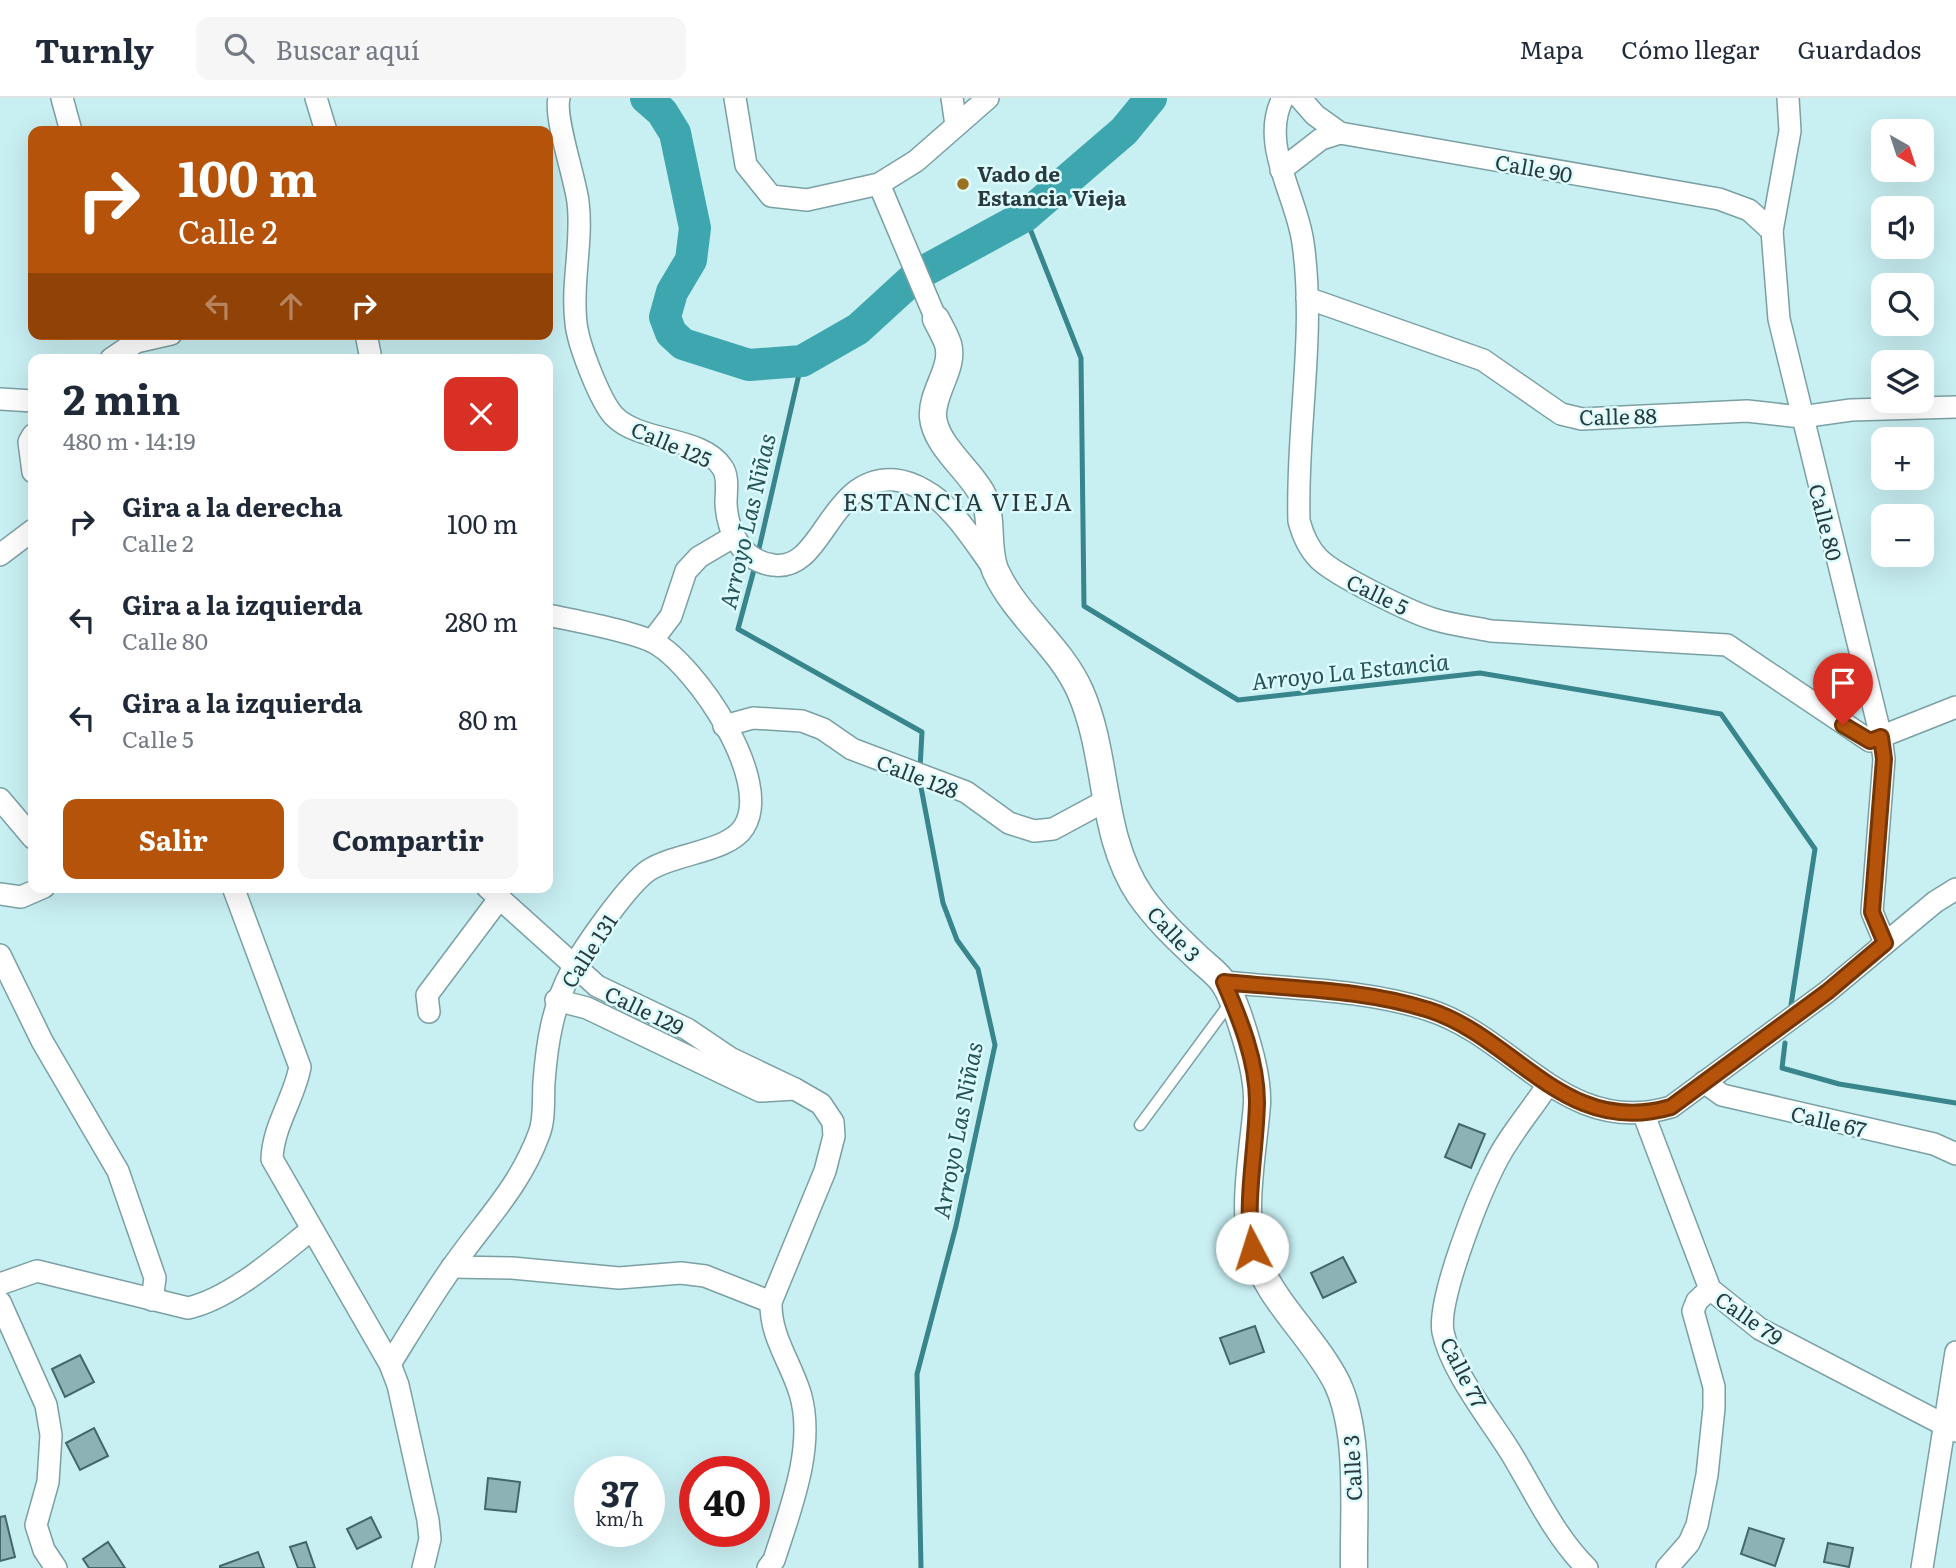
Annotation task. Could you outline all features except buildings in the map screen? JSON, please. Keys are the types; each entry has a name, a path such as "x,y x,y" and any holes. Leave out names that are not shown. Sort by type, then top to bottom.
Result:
{"street":[{"path":"62,98 70,126"},
{"path":"316,98 324,126"},
{"name":"Calle 125","path":"559,98 581,230 576,325 591,370 615,418 631,428 713,456 724,469 726,507 733,537"},
{"path":"735,98 746,165 771,196 789,200 807,200 879,184 916,161 988,98"},
{"path":"952,98 956,125"},
{"name":"Calle 5","path":"1283,98 1277,109 1275,130 1281,170 1303,243 1307,298 1299,521 1305,541 1319,559 1334,570 1431,618 1464,626 1491,631 1727,645 1858,736 1870,741 1881,737"},
{"name":"Calle 90","path":"1300,98 1315,116 1340,133 1719,199 1749,210 1772,231"},
{"name":"Calle 80","path":"1788,98 1790,131 1772,231 1779,319 1881,737 1884,759 1872,912 1885,943"},
{"path":"1281,170 1321,139 1340,133"},
{"path":"879,184 936,319"},
{"name":"Calle 88","path":"1307,298 1483,360 1561,414 1582,419 1747,411 1801,417 1851,411 1956,407"},
{"name":"Calle 3","path":"936,319 949,346 948,360 934,401 932,419 939,435 982,493 988,513 995,570 1027,618 1062,659 1080,692 1093,737 1105,801 1124,865 1140,895 1169,931 1228,992 1252,1062 1257,1101 1249,1226 1252,1248 1261,1270 1337,1383 1346,1408 1352,1446 1354,1568"},
{"path":"120,354 137,345"},
{"path":"0,399 28,401"},
{"path":"553,616 652,641 671,616 687,571 699,557 733,537 756,560 774,566 792,563 810,549 845,498 860,487 880,479 904,481 932,495 950,510 995,570"},
{"path":"0,555 28,534"},
{"name":"Calle 131","path":"390,1364 452,1267 523,1174 541,1130 546,1058 556,1000 574,966 634,884 649,870 675,857 726,842 744,827 750,805 750,779 724,726 690,670 673,653 652,641"},
{"path":"1881,737 1956,707"},
{"name":"Calle 128","path":"724,726 753,718 802,721 823,729 852,749 966,792 1010,823 1034,831 1053,829 1105,801"},
{"path":"0,799 28,832"},
{"path":"1228,992 1379,998 1430,1010 1460,1023 1547,1086 1573,1098 1623,1114 1644,1115 1671,1107 1827,992 1935,902 1956,889"},
{"path":"0,894 21,897 30,893"},
{"path":"235,893 300,1066 298,1082 272,1140 272,1159 390,1364 398,1385 428,1520 430,1539 419,1566"},
{"path":"429,1012 427,995 493,893"},
{"name":"Calle 129","path":"493,893 597,986 687,1029 730,1058 821,1104 833,1122 834,1136 825,1171 771,1302"},
{"path":"0,955 42,1041 118,1171 155,1278 152,1300"},
{"path":"556,1000 587,1008 760,1091 795,1089"},
{"name":"Calle 67","path":"1704,1082 1722,1095 1934,1144 1956,1154"},
{"name":"Calle 77","path":"1547,1086 1494,1164 1454,1270 1442,1311 1443,1330 1447,1345 1462,1374 1562,1536 1587,1568"},
{"name":"Calle 79","path":"1644,1115 1710,1289 1760,1329 1949,1427"},
{"path":"0,1284 37,1271 188,1308 208,1304 278,1257 311,1230"},
{"path":"452,1267 512,1268 620,1278 681,1273 705,1276 771,1302 770,1322 799,1392 806,1421 792,1500 774,1560 768,1568"},
{"path":"1667,1568 1689,1543 1697,1525 1707,1475 1714,1387 1693,1311 1697,1301 1710,1289"},
{"path":"0,1302 46,1405 51,1435 48,1482 36,1525 44,1550 56,1568"},
{"path":"1922,1568 1949,1427 1956,1352"}],"lane":[{"path":"1140,1125 1228,992"}],"waterway":[{"path":"646,98 662,112 675,133 695,228 691,260 672,292 665,317 671,333 683,344 749,365 802,361 858,329 917,275 1025,216 1124,131 1151,98"},
{"name":"Arroyo La Estancia","path":"1025,216 1081,358 1084,606 1238,700 1480,673 1721,714 1815,849 1791,1005"},
{"name":"Arroyo Las Niñas","path":"758,553 802,361"},
{"name":"Arroyo Las Niñas","path":"755,566 738,629 922,732 920,769"},
{"name":"Arroyo Las Niñas","path":"920,782 943,903 957,940 978,969 995,1045 956,1226 917,1374 921,1568"},
{"name":"Arroyo La Estancia","path":"1785,1043 1782,1068 1839,1084 1956,1103"}],"place":[{"name":"Vado de Estancia Vieja","path":"963,184"}],"district":[{"name":"ESTANCIA VIEJA","path":"958,500"}],"route":[{"path":"1252,1248 1249,1226 1257,1101 1252,1062 1241,1021 1224,982 1379,998 1430,1010 1460,1023 1547,1086 1573,1098 1623,1114 1644,1115 1671,1107 1827,992 1885,943 1872,912 1884,759 1881,737 1870,741 1843,725"}]}
